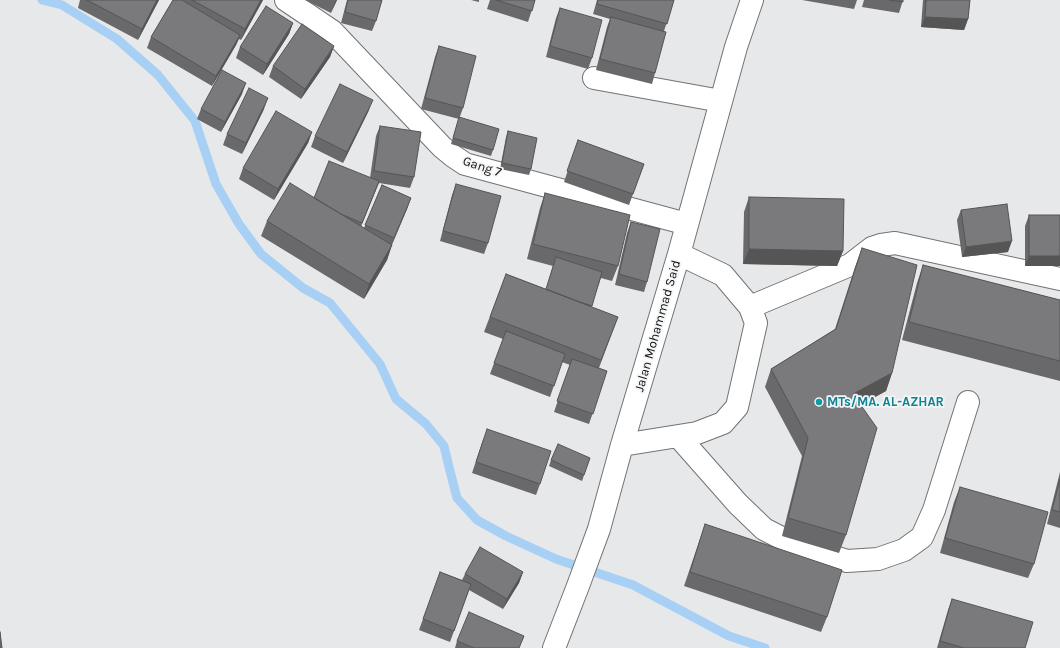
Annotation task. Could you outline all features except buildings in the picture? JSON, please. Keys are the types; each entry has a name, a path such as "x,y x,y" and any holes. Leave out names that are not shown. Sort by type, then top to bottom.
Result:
{"street":[{"name":"Gang 7","path":"286,0 332,31 442,147 452,156 465,164 687,224"},
{"name":"Jalan Mohammad Said","path":"554,648 599,528 679,254 736,47 752,0"},
{"path":"594,78 722,101"},
{"path":"750,307 850,265 872,248 895,243 1060,279"},
{"path":"622,445 697,433 723,423 737,407 756,323 750,307 723,275 679,254"},
{"path":"678,436 738,504 764,529 793,544 847,561 878,559 904,550 922,537 934,510 968,402"}],"waterway":[{"path":"42,0 62,5 117,39 158,75 195,121 216,184 239,224 261,254 303,288 330,303 380,364 396,399 426,424 444,446 457,498 477,520 506,536 556,559 633,585 729,636 765,648"}],"place":[{"name":"MTs/MA. AL-AZHAR","path":"819,402"}]}
